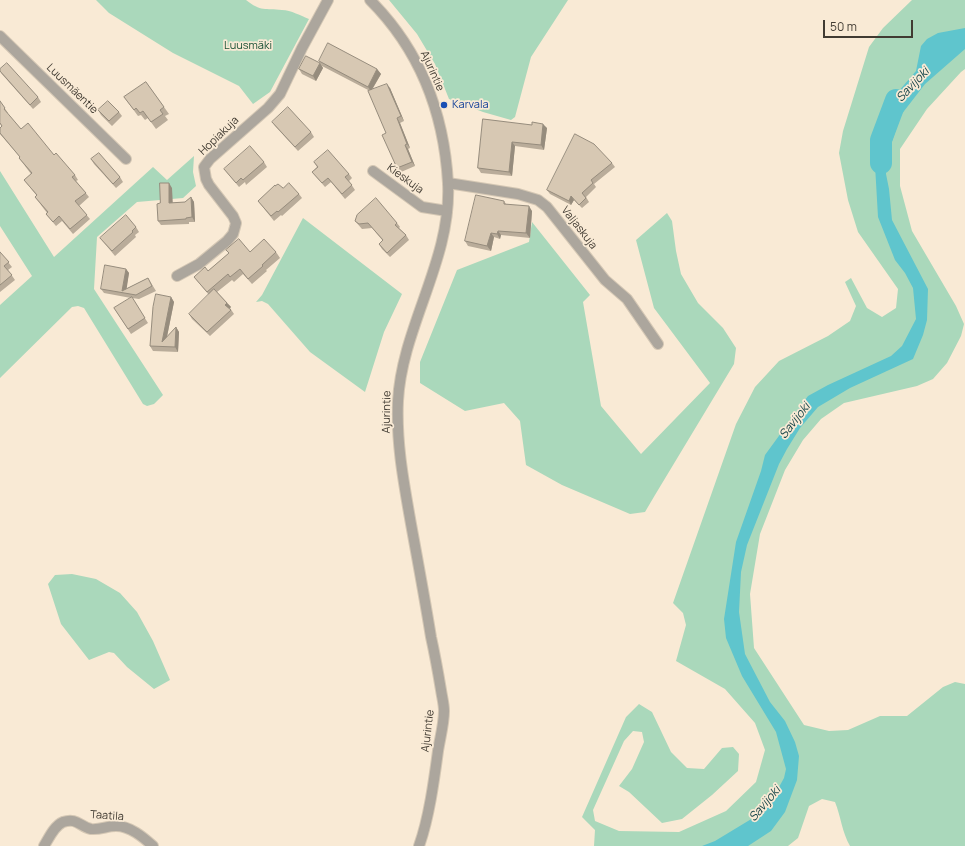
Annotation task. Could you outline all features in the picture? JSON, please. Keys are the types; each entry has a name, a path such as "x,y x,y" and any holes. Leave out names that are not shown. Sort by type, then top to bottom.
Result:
{"street":[{"name":"Hopiakuja","path":"177,276 199,264 227,241 233,234 236,223 233,216 208,185 204,167 210,159 268,108 280,94 302,48 328,0"},
{"name":"Ajurintie","path":"370,0 382,12 407,45 425,80 435,109 442,137 448,183 444,229 437,263 406,352 400,374 398,402 398,435 403,480 444,710 433,788 419,846"},
{"name":"Luusmäentie","path":"0,36 126,159"},
{"name":"Kieskuja","path":"373,171 422,206 446,211"},
{"name":"Valjaskuja","path":"448,183 518,194 538,200 547,207 605,280 627,299 658,344"},
{"name":"Taatila","path":"44,846 56,826 69,821 77,821 87,828 94,829 115,826 125,827 153,846"}],"green space":[{"name":"Luusmäki","path":"96,0 246,0 263,9 285,10 309,19 270,92 253,104 239,86 173,53 109,13"},
{"path":"389,0 568,0 531,57 515,117 511,120 483,112 449,99 435,64 417,34"},
{"path":"912,0 965,0 965,69 927,109 900,149 900,186 912,231 956,306 964,324 961,336 947,363 933,379 917,386 844,403 821,419 803,440 785,470 760,534 750,594 754,648 804,725 829,731 848,730 880,716 907,716 943,687 955,682 965,684 965,846 850,846 835,802 822,799 809,806 798,838 788,846 594,846 595,830 582,817 626,717 639,704 652,712 671,752 687,768 704,769 722,748 733,747 739,754 738,771 712,795 682,819 662,823 629,792 619,786 632,769 644,742 642,732 633,731 624,741 593,810 595,821 619,831 679,832 726,811 756,782 765,750 755,723 725,689 676,661 686,625 683,613 673,603 736,424 755,387 779,361 828,336 850,321 856,306 845,282 851,278 867,308 882,317 896,308 898,289 858,232 848,200 839,153 843,131 869,47 883,28"},
{"path":"194,156 193,172 196,186 183,198 137,202 97,237 94,289 163,395 154,404 147,406 143,404 84,308 78,306 72,307 0,378 0,305 32,276 0,226 0,171 54,257 153,167 167,180"},
{"path":"667,213 672,221 681,274 698,303 723,328 736,348 734,364 645,512 630,514 562,485 526,465 520,421 504,403 465,411 420,383 420,362 457,270 529,242 532,222 590,295 583,302 601,406 641,454 710,383 654,308 636,240"},
{"path":"303,218 402,294 384,332 365,392 310,352 268,304 262,301 256,302 262,295"},
{"path":"72,574 96,579 120,593 137,612 153,641 170,680 154,689 127,667 114,653 109,652 89,660 61,624 48,584 55,575"}],"water":[{"path":"965,28 965,49 925,84 901,115 886,159 886,174 892,220 928,289 927,320 923,335 913,359 850,388 818,407 800,428 779,464 747,545 741,572 739,612 745,654 770,702 785,721 795,742 799,756 797,780 785,812 771,831 748,846 702,846 715,841 753,818 773,798 784,778 786,769 776,732 742,676 726,638 724,619 736,542 761,471 765,455 808,396 828,385 891,356 902,346 916,319 913,288 905,273 895,260 878,217 875,165 877,147 880,136 885,132 894,90 898,92 916,71 921,46 927,39 938,33"}],"building":[{"path":"328,43 377,69 368,87 319,61"},
{"path":"306,56 320,63 313,76 299,69"},
{"path":"7,63 38,97 30,105 0,71 0,69"},
{"path":"146,82 164,107 160,110 163,114 151,122 143,111 140,113 136,108 134,110 124,97"},
{"path":"387,84 401,116 397,118 412,162 397,168 382,135 386,133 368,91"},
{"path":"0,101 5,108 4,109 21,129 28,123 54,155 56,153 75,175 72,177 86,193 75,201 87,215 70,229 59,216 53,222 46,214 48,212 35,197 37,195 24,180 32,173 0,133 0,128 2,126 0,123"},
{"path":"108,101 119,112 109,121 98,110"},
{"path":"288,107 311,132 295,147 272,122"},
{"path":"483,119 532,125 532,122 543,124 541,145 512,142 509,172 478,168"},
{"path":"575,134 594,144 612,163 591,180 593,183 582,193 586,198 579,205 571,196 569,201 547,190"},
{"path":"250,146 264,162 243,180 241,178 236,183 224,169"},
{"path":"328,150 349,174 345,177 352,185 342,194 328,178 322,183 312,172 318,167 314,162"},
{"path":"99,153 120,177 113,184 91,159"},
{"path":"160,183 169,183 169,203 185,202 191,197 192,217 186,219 158,221 157,204 160,203"},
{"path":"289,183 299,194 271,216 258,201 275,185 278,184 283,188"},
{"path":"476,195 504,201 504,204 529,206 526,233 498,231 497,234 491,233 487,246 465,241"},
{"path":"376,198 397,223 395,225 406,235 387,253 379,244 383,240 368,223 359,224 355,221 357,215"},
{"path":"126,215 136,227 132,231 133,232 112,251 100,238"},
{"path":"239,239 250,252 264,239 276,252 248,279 240,269 230,277 228,274 207,292 194,277 205,267 208,271 229,253 226,250"},
{"path":"0,252 9,262 4,266 12,275 0,285"},
{"path":"105,265 126,269 122,291 148,278 152,286 136,295 101,289"},
{"path":"214,289 227,303 225,305 231,310 207,332 189,314"},
{"path":"156,294 171,297 162,342 176,327 175,347 150,346 153,307"},
{"path":"132,297 145,318 128,329 114,308"}],"waterway":[{"name":"Savijoki","path":"881,163 881,140 896,100"}],"place":[{"name":"Karvala","path":"444,105"}]}
